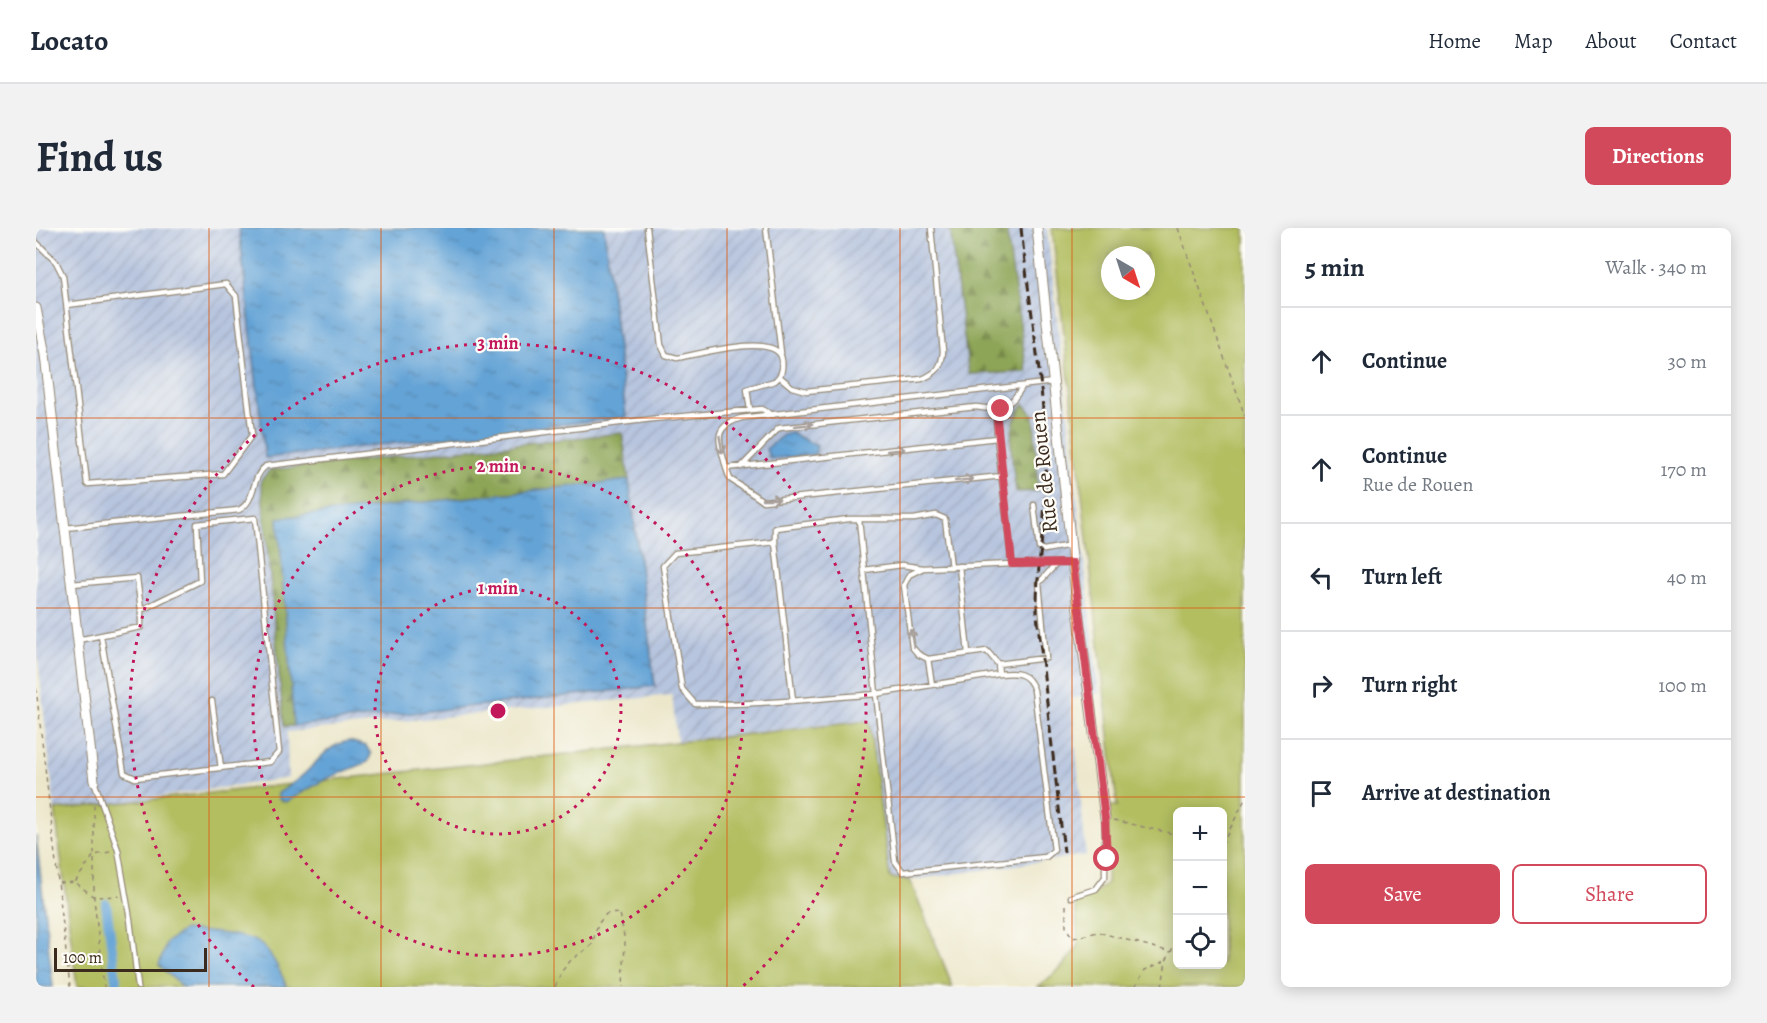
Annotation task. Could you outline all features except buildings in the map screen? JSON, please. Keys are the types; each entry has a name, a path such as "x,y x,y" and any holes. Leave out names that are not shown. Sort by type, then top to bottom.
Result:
{"street":[{"name":"Rue de Rouen","path":"1037,228 1073,563 1105,818"},
{"path":"36,308 45,355 94,781"}],"lane":[{"path":"647,228 661,345 666,355 677,358 757,344 776,348 781,355"},
{"path":"750,410 747,389 770,384 780,377 782,372 766,228"},
{"path":"780,377 792,387 806,391 922,379 939,370 943,362 943,351 931,228"},
{"path":"36,242 56,262 63,276 87,484 223,474 252,435 236,296 226,284 67,305"},
{"path":"1002,476 763,501 730,479 720,431 730,422 773,414 1054,382"},
{"path":"741,467 779,428 976,407 996,410 1006,405 1022,386"},
{"path":"65,528 239,510 250,500 256,476 266,466 652,419 762,409 773,414"},
{"path":"996,410 997,438 1012,564"},
{"path":"726,468 997,438"},
{"path":"1034,505 1039,548 1044,550 1071,545"},
{"path":"793,701 775,528 859,519 914,519 936,515 945,519 951,567"},
{"path":"100,636 124,773 135,778 270,762 279,752 255,518 197,524 200,581 141,610"},
{"path":"775,542 675,553 667,559 663,566 682,689 688,698 694,704 746,705 876,694 1015,672 1025,675 1031,681 1034,690 1054,850 1046,858 911,873 898,868 876,694 859,519"},
{"path":"864,570 902,565 923,568 1073,563"},
{"path":"998,664 1046,658 1040,584 1056,564"},
{"path":"959,567 968,653"},
{"path":"923,568 909,575 904,585 912,646 918,654 928,659 987,651 998,664 999,674"},
{"path":"72,584 137,578 141,610 141,627 78,640"},
{"path":"928,659 932,685"},
{"path":"212,701 221,768"},
{"path":"94,781 118,850 138,987"},
{"path":"1071,897 1095,889 1105,877 1105,818"}],"path":[{"path":"1178,228 1245,416"},
{"path":"36,688 70,987"},
{"path":"1227,836 1245,800"},
{"path":"94,802 94,897 105,987"},
{"path":"1105,818 1173,834"},
{"path":"75,882 94,855 118,850"},
{"path":"58,884 75,882 94,897 126,895"},
{"path":"1071,897 1066,907 1065,920 1066,928 1073,938 1098,932 1171,952"},
{"path":"555,987 562,971 571,960 592,945 598,924 606,914 620,914 625,942 622,987"},
{"path":"1162,987 1166,961 1173,948"},
{"path":"1135,987 1145,970 1166,961"}],"shaded area":[{"path":"36,228 950,228 969,374 1026,372 1006,228 1047,228 1099,693 1071,699 1086,855 910,880 890,879 869,720 677,741 672,695 287,732 288,778 55,812 36,641","holes":["622,433 628,480 294,726 284,726 261,480"]}],"green space":[{"path":"950,228 1006,228 1027,372 969,374"},
{"path":"1052,228 1245,228 1245,987 1038,987 1061,968 1078,947 1075,899 1093,894 1107,883 1108,806 1117,806"},
{"path":"1024,404 1034,415 1038,491 1016,492 1011,435 1013,424"},
{"path":"622,433 629,480 278,518 294,726 284,726 261,480 270,470"},
{"path":"869,721 890,878 910,880 953,987 77,987 55,810"}],"water":[{"path":"239,228 604,228 626,417 265,458"},
{"path":"791,433 817,446 815,454 770,459 766,449 783,435"},
{"path":"629,480 655,686 294,726 278,518"},
{"path":"349,741 366,746 371,754 368,762 326,779 286,802 278,799 278,793 302,776 325,753"},
{"path":"36,835 53,987 36,987"},
{"path":"184,930 234,935 259,943 279,969 287,987 182,987 159,965 167,942"}],"waterway":[{"path":"106,904 117,987"}],"railway":[{"path":"1021,228 1045,432 1046,479 1037,615 1064,852"}],"route":[{"path":"1001,409 996,410 997,438 1012,564 1073,563 1105,818 1107,859"}]}
